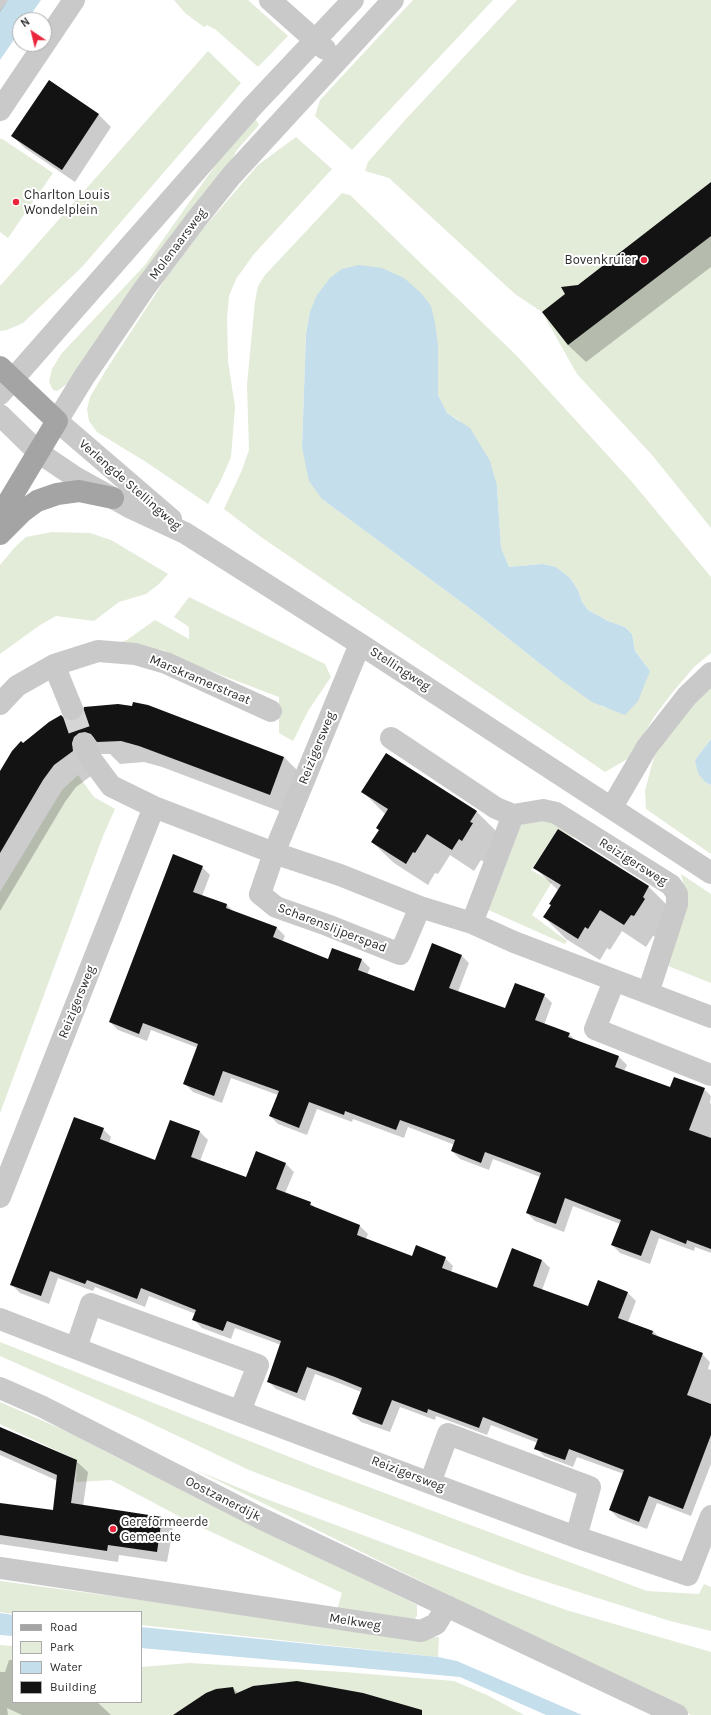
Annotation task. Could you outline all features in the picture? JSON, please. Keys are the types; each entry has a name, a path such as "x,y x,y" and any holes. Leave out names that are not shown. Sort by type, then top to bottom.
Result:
{"main road":[{"name":"Verlengde Stellingweg","path":"4,381 57,421"},
{"name":"Molenaarsweg","path":"0,516 57,421"},
{"path":"0,534 22,512 37,501 57,494 79,491 113,498"}],"street":[{"path":"0,110 74,0"},
{"path":"270,0 337,60"},
{"path":"4,381 252,107 353,0"},
{"name":"Molenaarsweg","path":"57,421 84,377 144,289 196,220 232,175 311,87 393,0"},
{"name":"Verlengde Stellingweg","path":"0,415 38,452 75,477 129,507 185,534"},
{"name":"Verlengde Stellingweg","path":"57,421 164,513 185,534"},
{"name":"Stellingweg","path":"185,534 360,644 711,873"},
{"name":"Reizigersweg","path":"274,852 360,644"},
{"name":"Marskramerstraat","path":"0,704 17,686 54,665 98,651 135,654 166,663 271,711"},
{"path":"54,665 72,709"},
{"path":"612,807 647,747 687,696 711,673"},
{"path":"391,738 496,808 513,815 472,923"},
{"path":"84,744 91,759 111,786 154,807 420,906 472,923 514,942 711,1017"},
{"name":"Reizigersweg","path":"0,1196 154,807"},
{"name":"Reizigersweg","path":"513,815 543,810 556,814 671,884 677,894 677,904 648,993"},
{"name":"Scharenslijperspad","path":"274,852 260,894 276,907 327,925 400,954 420,906"},
{"path":"614,981 595,1028 711,1075"},
{"path":"76,1348 91,1304 258,1365 240,1411"},
{"name":"Reizigersweg","path":"0,1319 576,1537 688,1575 711,1516"},
{"name":"Oostzanerdijk","path":"0,1388 41,1406 260,1518 447,1606"},
{"path":"430,1482 448,1434 590,1487 576,1537"},
{"name":"Melkweg","path":"0,1568 421,1631 436,1624 447,1606"},
{"path":"447,1606 677,1715"}],"green space":[{"path":"174,0 248,0 288,36 259,66 257,66 216,30 207,25 204,27 185,13"},
{"path":"413,0 493,0 352,150 315,116 320,100"},
{"path":"517,0 711,0 711,528 652,455 577,374 542,312 515,294 389,178 365,171 368,162 406,119"},
{"path":"208,51 241,83 82,267 23,323 7,330 0,331 0,286"},
{"path":"254,118 259,125 237,150 218,184 67,384 57,391 53,390 49,382 52,369 62,353 145,265 234,139"},
{"path":"296,137 332,169 254,254 236,279 229,296 227,318 228,361 235,407 231,457 208,504 146,462 97,432 89,421 87,409 90,397 106,370 166,278 202,230 258,165"},
{"name":"Charlton Louis Wondelplein","path":"1,138 53,173 8,238 0,232"},
{"path":"342,193 350,195 516,355 633,483 711,577 711,653 694,667 672,693 654,717 629,758 605,772 261,537 224,509 242,470 249,450 247,385 255,301 258,286 265,275","holes":["310,312 438,345 438,395 447,413 459,420 497,486 501,548 509,567 542,564 556,567 570,578 578,590 582,602 588,610 608,621 625,627 632,634 635,651 650,671 609,708 603,707 557,677 476,613 322,499 302,447 306,334"]},
{"path":"52,532 90,533 111,540 168,574 159,584 146,594 119,602 94,621 56,616 40,625 0,654 0,565 15,547 26,537"},
{"path":"189,597 325,664 331,677 308,711 293,741 279,733 279,697 195,665 163,650 114,644 127,640 155,620 189,639 189,627 174,617"},
{"path":"711,682 711,739 695,760 705,782 711,785 711,854 646,809 645,791 660,741"},
{"path":"78,775 94,797 115,809 103,836 0,1113 0,892 62,790"},
{"path":"549,817 577,830 573,838 558,829 531,870 552,882 532,915 567,941 565,944 484,908 512,836 526,819"},
{"path":"681,874 711,894 711,983 663,964 685,891"},
{"path":"0,1342 315,1467 647,1591 699,1594 704,1584 711,1587 711,1631 670,1621 522,1574 249,1470 142,1419 0,1356"},
{"path":"0,1402 75,1435 114,1456 417,1605 417,1616 412,1623 336,1613 342,1593 186,1520 111,1480 76,1482 77,1460 0,1424"},
{"path":"196,1470 261,1497 566,1610 711,1652 711,1715 691,1715"},
{"path":"0,1581 372,1631 414,1638 439,1637 438,1657 142,1625 142,1611 12,1611 12,1614 0,1612"},
{"path":"0,1645 12,1646 12,1703 142,1703 142,1667 189,1663 344,1672 454,1681 489,1696 524,1715 0,1715"}],"water":[{"path":"8,0 41,0 33,12 12,12 12,43 0,60 0,11"},
{"path":"359,265 382,268 404,278 421,293 431,306 438,345 438,395 447,413 470,428 490,461 497,486 501,548 509,567 542,564 556,567 570,578 578,590 582,602 588,610 608,621 625,627 632,634 635,651 650,671 638,701 625,715 592,702 557,677 476,613 322,499 309,481 302,447 306,334 310,312 317,295 330,278 342,269"},
{"path":"711,739 711,785 705,782 698,773 695,760"},
{"path":"0,1613 12,1615 12,1636 0,1635"},
{"path":"142,1627 438,1657 457,1661 582,1715 546,1715 460,1677 142,1648"}],"building":[{"path":"49,80 99,114 62,170 11,136"},
{"name":"Bovenkruier","path":"711,182 711,236 568,345 542,312 565,294 561,287 578,285"},
{"path":"133,702 148,705 284,757 270,795 139,746 121,741 97,742 91,734 85,732 79,733 74,737 72,743 73,751 54,765 43,780 0,853 0,771 12,751 21,741 23,743 49,722 61,715 70,721 77,720 82,716 84,707 118,704 132,706"},
{"path":"386,753 477,811 470,822 473,823 462,841 459,839 452,850 427,834 406,864 371,842 379,830 376,828 388,809 361,792"},
{"path":"558,829 649,886 643,897 645,899 634,916 631,915 624,925 600,910 588,929 585,927 578,939 543,917 561,885 533,868"},
{"path":"173,854 203,866 193,892 227,904 226,908 277,927 273,937 328,959 332,948 362,959 358,970 414,991 432,943 462,955 449,988 505,1008 515,983 545,994 535,1020 570,1033 568,1037 619,1056 615,1067 670,1087 674,1077 705,1088 689,1130 711,1138 711,1249 687,1240 686,1244 651,1230 641,1256 611,1245 621,1220 565,1198 556,1224 526,1213 541,1173 485,1152 481,1163 451,1151 455,1140 400,1120 396,1130 345,1111 344,1115 309,1102 299,1128 269,1116 279,1091 223,1071 214,1096 183,1084 198,1044 143,1023 139,1034 109,1022"},
{"path":"74,1117 104,1128 100,1139 155,1160 170,1120 200,1131 191,1157 246,1177 256,1151 286,1163 276,1189 311,1202 310,1205 360,1225 357,1235 412,1256 416,1245 446,1257 442,1268 497,1288 512,1248 542,1260 533,1286 588,1306 598,1280 628,1292 618,1318 653,1331 652,1334 703,1353 687,1395 711,1404 711,1435 683,1509 649,1496 639,1522 609,1510 624,1470 569,1449 565,1460 534,1449 538,1439 483,1417 479,1428 428,1409 427,1413 392,1400 382,1425 352,1414 362,1388 335,1377 307,1367 297,1393 267,1382 281,1341 227,1321 223,1331 192,1320 196,1310 141,1288 137,1299 87,1280 85,1284 50,1271 41,1296 10,1285"},
{"path":"0,1427 77,1460 71,1503 162,1517 157,1552 108,1545 107,1551 0,1535 0,1503 53,1510 57,1475 0,1450"},
{"path":"297,1681 363,1693 422,1710 422,1715 173,1715 206,1693 216,1689 233,1687 235,1694 253,1686"}],"tunnel":[{"path":"72,709 84,744"}],"place":[{"name":"Charlton Louis Wondelplein","path":"16,202"},
{"name":"Bovenkruier","path":"644,260"},
{"name":"Gereformeerde Gemeente","path":"113,1529"}]}
